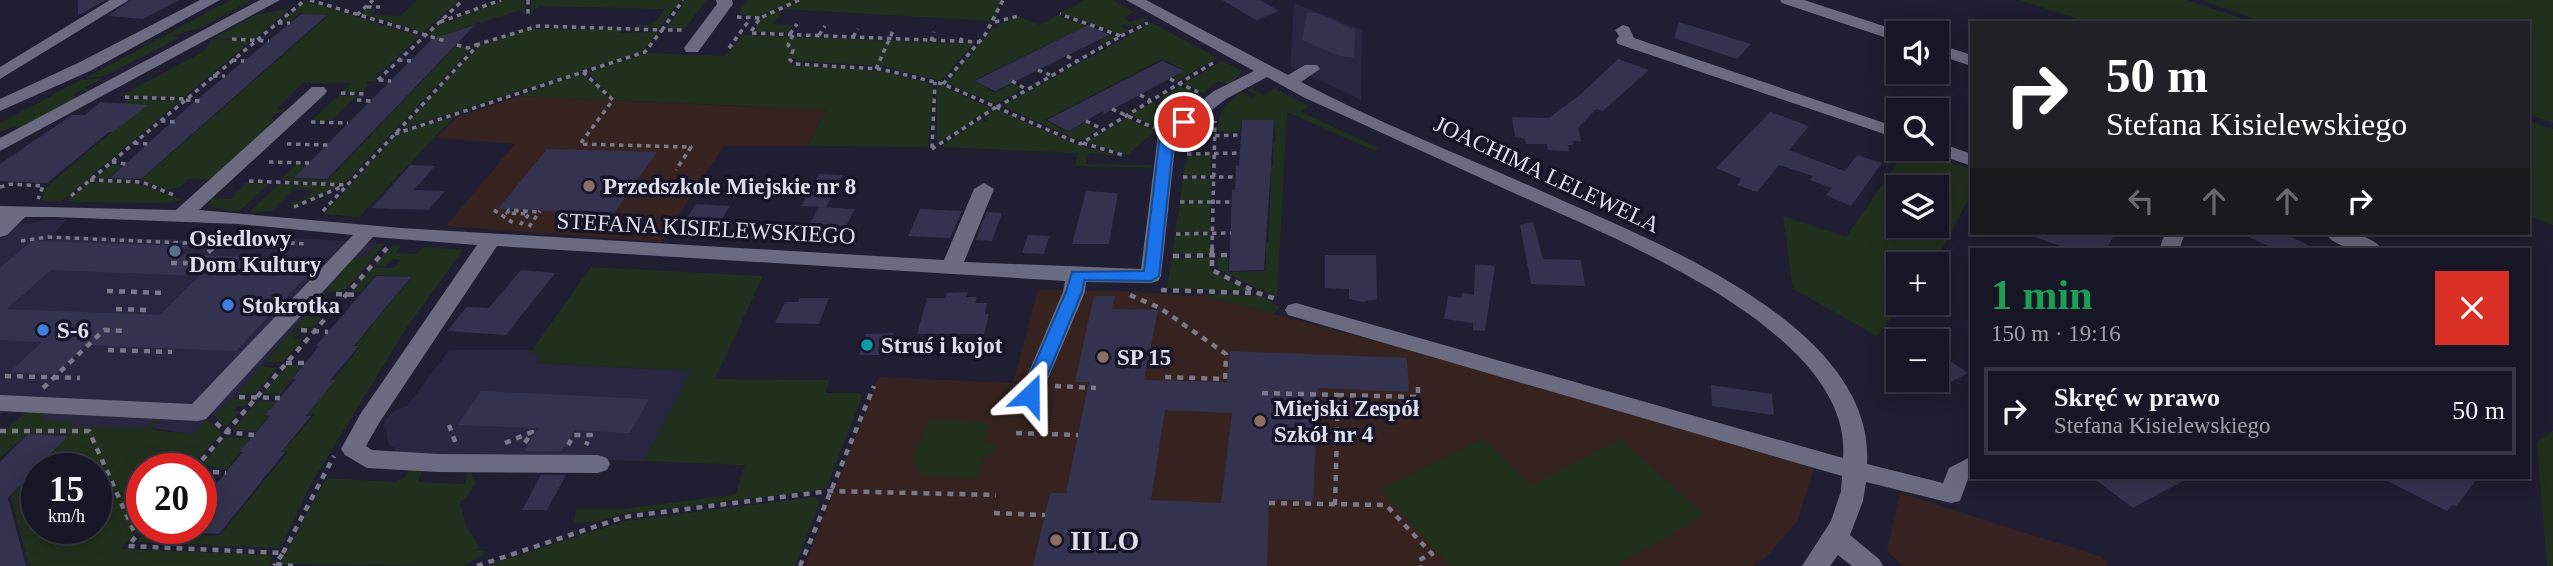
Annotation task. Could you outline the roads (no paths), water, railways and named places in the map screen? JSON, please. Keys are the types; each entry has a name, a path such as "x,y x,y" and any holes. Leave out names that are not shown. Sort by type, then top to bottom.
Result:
{"street":[{"path":"0,74 121,0"},
{"path":"0,106 84,67 212,0"},
{"path":"0,145 272,0"},
{"path":"692,48 724,4 724,0"},
{"name":"JOACHIMA LELEWELA","path":"1134,0 1288,82 1657,251 1705,276 1767,316 1817,360 1848,408 1857,472"},
{"path":"1788,0 1886,32"},
{"path":"1623,30 1627,36 1623,40 1886,130"},
{"path":"1949,53 1970,60"},
{"path":"1288,82 1311,69"},
{"name":"STEFANA KISIELEWSKIEGO","path":"19,208 184,208 238,218 491,240 1077,275 1151,276 1167,135 1220,95 1266,71"},
{"path":"184,208 318,91"},
{"path":"1949,152 1970,159"},
{"path":"951,268 984,189"},
{"path":"0,231 19,208"},
{"path":"0,403 198,414 369,230"},
{"path":"2339,235 2368,248"},
{"path":"491,240 369,419 353,449 367,459 438,463 598,464"},
{"path":"1032,390 1074,292 1077,275"},
{"path":"1296,310 1857,472 1951,494 1958,474 1970,466"},
{"path":"1817,565 1846,520 1857,472"},
{"path":"1836,538 1870,566"}],"place":[{"name":"Przedszkole Miejskie nr 8","path":"589,186"},
{"name":"Osiedlowy Dom Kultury","path":"175,251"},
{"name":"Stokrotka","path":"228,305"},
{"name":"S-6","path":"43,330"},
{"name":"Struś i kojot","path":"867,345"},
{"name":"SP 15","path":"1103,357"},
{"name":"Miejski Zespół Szkół nr 4","path":"1260,421"},
{"name":"II LO","path":"1056,540"}]}
